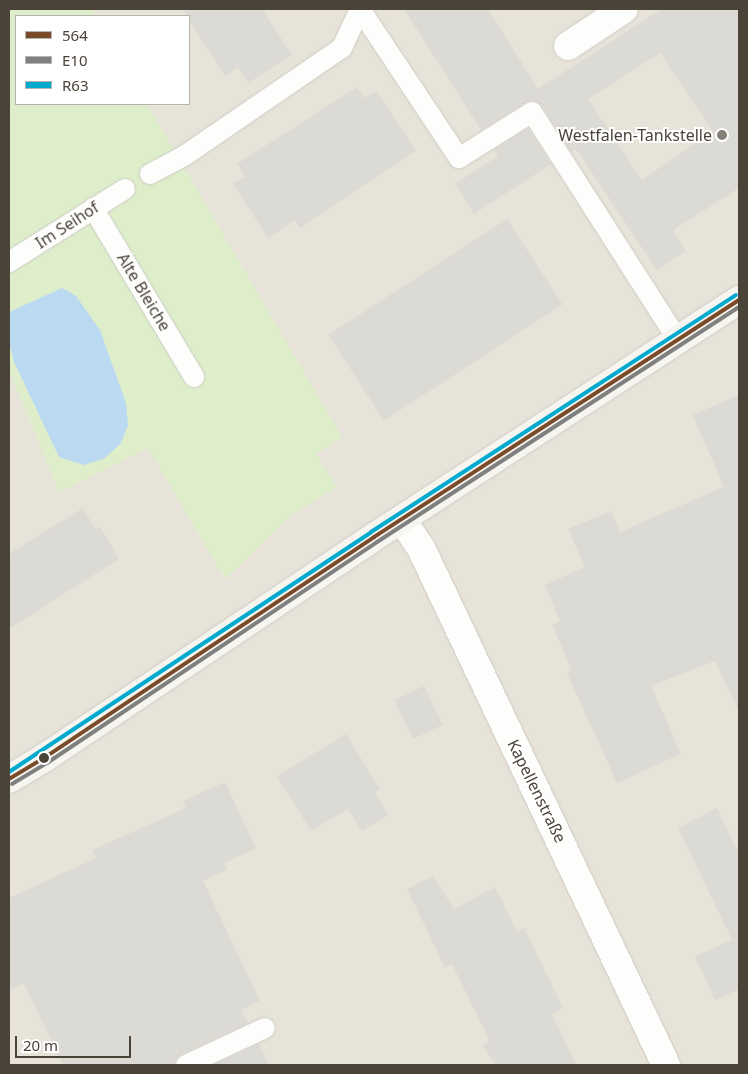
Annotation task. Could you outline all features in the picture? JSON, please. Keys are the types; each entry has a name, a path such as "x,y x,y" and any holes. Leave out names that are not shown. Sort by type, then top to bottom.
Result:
{"main road":[{"path":"9,779 44,758 402,520 739,300"}],"street":[{"path":"568,46 624,9"},
{"name":"Kapellenstraße","path":"402,520 421,548 666,1065"}],"lane":[{"path":"150,174 184,156 342,48 360,9"},
{"path":"360,9 459,158 532,112 678,340"},
{"name":"Im Seihof","path":"9,262 125,189"},
{"name":"Alte Bleiche","path":"93,208 194,377"},
{"path":"186,1065 265,1028"}],"shaded area":[{"path":"9,9 739,9 739,1065 9,1065"}],"green space":[{"path":"9,9 92,9 95,15 15,15 15,105 148,105 342,437 316,454 337,487 290,516 225,579 148,448 59,492 9,370"}],"water":[{"path":"62,288 76,296 100,330 126,403 128,425 121,443 105,458 84,465 59,457 14,362 9,341 9,312"}],"building":[{"path":"182,9 262,9 292,55 248,83 238,67 225,76 190,22 190,15"},
{"path":"404,9 488,9 538,89 662,9 739,9 739,188 673,230 686,251 657,270 576,149 571,152 542,105 532,100 526,102 481,130","holes":["660,53 713,131 642,180 588,99"]},
{"path":"357,87 365,98 377,91 416,151 300,228 295,220 268,238 233,184 245,176 237,164"},
{"path":"528,128 551,164 474,214 455,184 498,156 494,150"},
{"path":"507,219 563,305 384,421 328,335"},
{"path":"739,395 739,712 715,661 651,686 681,754 617,783 567,673 572,670 552,625 560,621 545,585 585,567 568,529 611,511 620,532 724,487 693,415"},
{"path":"83,508 96,530 100,527 119,559 9,629 9,554"},
{"path":"424,686 443,725 413,739 394,700"},
{"path":"346,734 380,789 375,792 388,815 362,831 348,809 311,831 277,776"},
{"path":"225,782 256,848 224,863 227,870 203,881 260,1001 241,1010 248,1023 181,1054 176,1059 174,1065 63,1065 24,984 9,990 9,898 96,858 92,850 186,808 183,801"},
{"path":"717,808 739,854 739,989 715,1000 695,956 732,940 678,828"},
{"path":"433,876 454,909 495,887 517,932 524,928 563,1008 552,1014 576,1065 496,1065 482,1045 490,1041 452,964 445,967 407,889"},
{"path":"259,1044 269,1065 213,1065"}],"transit line":[{"name":"R63","path":"9,772 371,532 736,295"},
{"name":"564","path":"9,779 44,758 374,537 739,300"},
{"name":"E10","path":"12,784 47,763 377,542 739,307"}],"place":[{"name":"Westfalen-Tankstelle","path":"722,135"}]}
